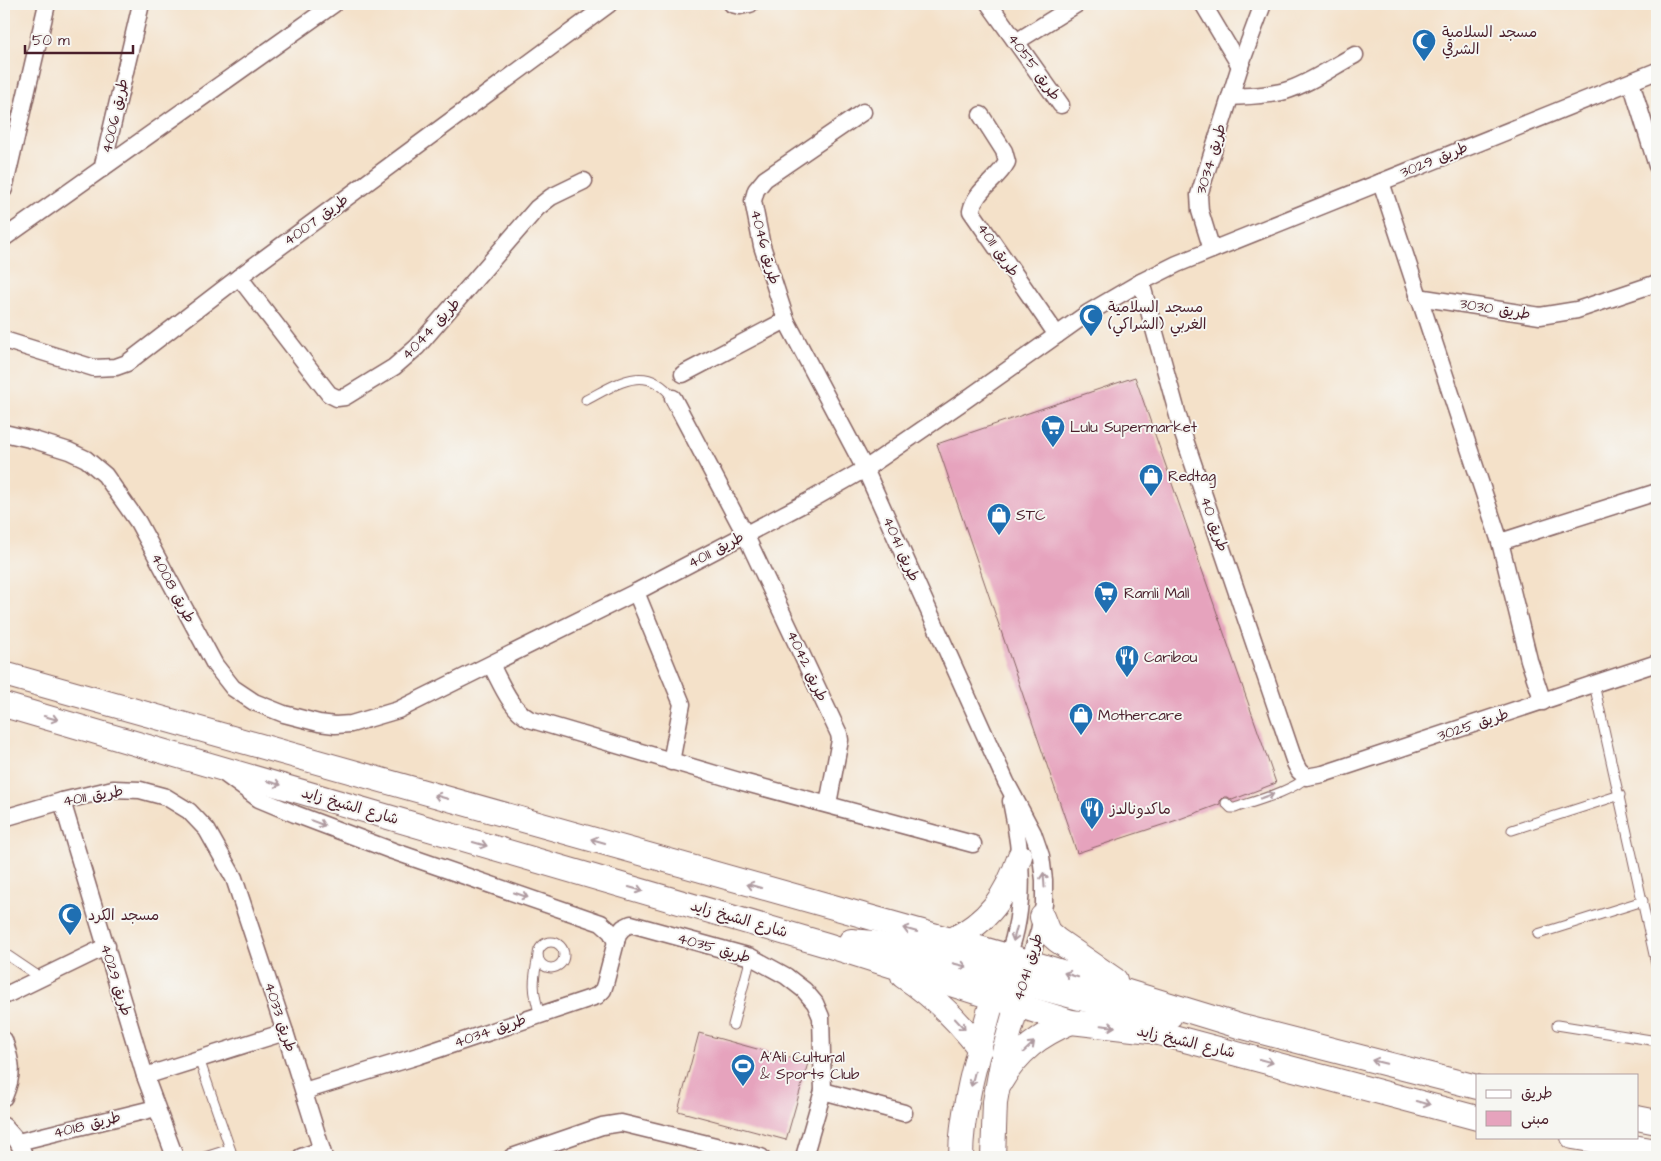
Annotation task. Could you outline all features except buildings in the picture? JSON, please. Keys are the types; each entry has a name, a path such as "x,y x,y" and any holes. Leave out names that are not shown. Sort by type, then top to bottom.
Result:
{"main road":[{"name":"شارع الشيخ زايد","path":"4,674 950,941 1015,976 1071,1022 1151,1031 1476,1118"},
{"name":"شارع الشيخ زايد","path":"4,705 827,945 993,998 1015,976"},
{"path":"950,941 981,922 992,910 1008,885 1020,856"},
{"path":"1042,917 1048,932 1057,940 1138,995"},
{"path":"827,945 850,941 874,943 1015,976 1133,1012 1213,1018"},
{"path":"880,962 932,998 960,1023 980,1049"},
{"name":"شارع الشيخ زايد","path":"1015,976 1138,995 1213,1018 1476,1087"},
{"name":"طريق 4041","path":"992,1157 995,1102 1015,976"},
{"name":"طريق 4041","path":"961,1157 961,1144 969,1094 993,998"},
{"path":"995,1102 1001,1080 1016,1059 1032,1043 1050,1031 1071,1022"},
{"path":"1638,1118 1657,1122"},
{"path":"1579,1138 1657,1151"}],"street":[{"path":"4,189 47,4"},
{"name":"طريق 4006","path":"102,169 141,4"},
{"path":"4,238 334,4"},
{"name":"طريق 4007","path":"4,340 94,368 116,367 127,363 239,277 609,4"},
{"path":"732,4 740,6 750,4"},
{"name":"طريق 4055","path":"989,4 1062,105"},
{"path":"1016,42 1077,4"},
{"path":"1203,4 1240,66"},
{"name":"طريق 3034","path":"1212,250 1200,211 1199,195 1240,66 1263,4"},
{"path":"1230,98 1286,91 1355,55"},
{"name":"طريق 3029","path":"1212,250 1657,71"},
{"path":"1630,82 1657,166"},
{"name":"طريق 4046","path":"786,320 762,246 753,201 756,190 765,179 863,112"},
{"name":"طريق 4011","path":"981,114 1004,151 1007,162 1002,171 980,191 973,202 971,211 1057,335"},
{"name":"طريق 4044","path":"239,277 329,394 337,398 346,398 394,367 417,347 537,208 551,198 584,181"},
{"path":"1381,182 1500,542 1529,660 1542,702"},
{"name":"طريق 4011","path":"352,724 398,710 636,592 809,501 865,469 1088,313 1140,282 1212,250"},
{"name":"طريق 40","path":"1140,282 1183,434 1295,763 1299,771 1306,777"},
{"name":"طريق 3030","path":"1418,297 1540,316 1577,310 1657,283"},
{"path":"683,374 786,320"},
{"name":"طريق 4041","path":"786,320 865,469 1006,782 1033,833 1041,856 1044,880 1042,917 1015,976"},
{"name":"طريق 4042","path":"674,398 745,534 839,734 840,740 828,804"},
{"name":"طريق 4008","path":"4,433 69,451 86,459 105,475 138,522 215,665 233,688 254,702 284,714 319,723 335,725 352,724"},
{"path":"1500,542 1657,492"},
{"path":"636,592 682,704 671,762"},
{"name":"طريق 3025","path":"1306,777 1323,774 1657,663"},
{"path":"491,664 513,705 523,716 529,719 671,762 973,844"},
{"path":"215,766 259,799 393,851 601,923 616,942"},
{"name":"طريق 4041","path":"1006,782 1018,837 1021,876 1019,918 1015,936 1015,976"},
{"name":"طريق 4011","path":"4,818 62,801 113,790 140,790 166,797 189,811 207,830 234,878"},
{"name":"طريق 4029","path":"62,801 145,1076 175,1157"},
{"name":"طريق 4033","path":"234,878 323,1154"},
{"name":"طريق 4034","path":"304,1092 597,996 603,990 620,931 632,924"},
{"name":"طريق 4035","path":"632,924 751,957 786,976 804,990 821,1017 823,1091 804,1157"},
{"path":"4,996 107,946"},
{"path":"145,1076 285,1032"},
{"path":"4,1040 12,1068 4,1097"},
{"path":"823,1091 904,1112"},
{"name":"طريق 4018","path":"18,1142 156,1108"},
{"path":"512,1157 602,1126 621,1123 762,1157"},
{"path":"4,1126 18,1142 25,1157"},
{"path":"301,1157 323,1154"}],"lane":[{"path":"586,400 619,383 639,378 650,379 659,383 674,398"},
{"path":"1594,684 1657,968"},
{"path":"1226,802 1231,808 1235,808 1293,787 1306,777"},
{"path":"1512,830 1620,795"},
{"path":"1538,934 1643,901"},
{"path":"4,953 41,978"},
{"path":"538,955 533,985 534,997 540,1015"},
{"path":"733,1025 751,957"},
{"path":"1557,1025 1657,1041"},
{"path":"199,1059 231,1153 205,1157"}],"place":[{"name":"مسجد السلامية الشرقي","path":"1424,62"},
{"name":"مسجد السلامية الغربي (الشراكي)","path":"1091,337"},
{"name":"Lulu Supermarket","path":"1053,448"},
{"name":"Redtag","path":"1151,497"},
{"name":"STC","path":"999,536"},
{"name":"Ramli Mall","path":"1106,614"},
{"name":"Caribou","path":"1127,678"},
{"name":"Mothercare","path":"1081,736"},
{"name":"ماكدونالدز","path":"1092,830"},
{"name":"مسجد الكرد","path":"70,936"},
{"name":"A'Ali Cultural & Sports Club","path":"743,1087"}]}
